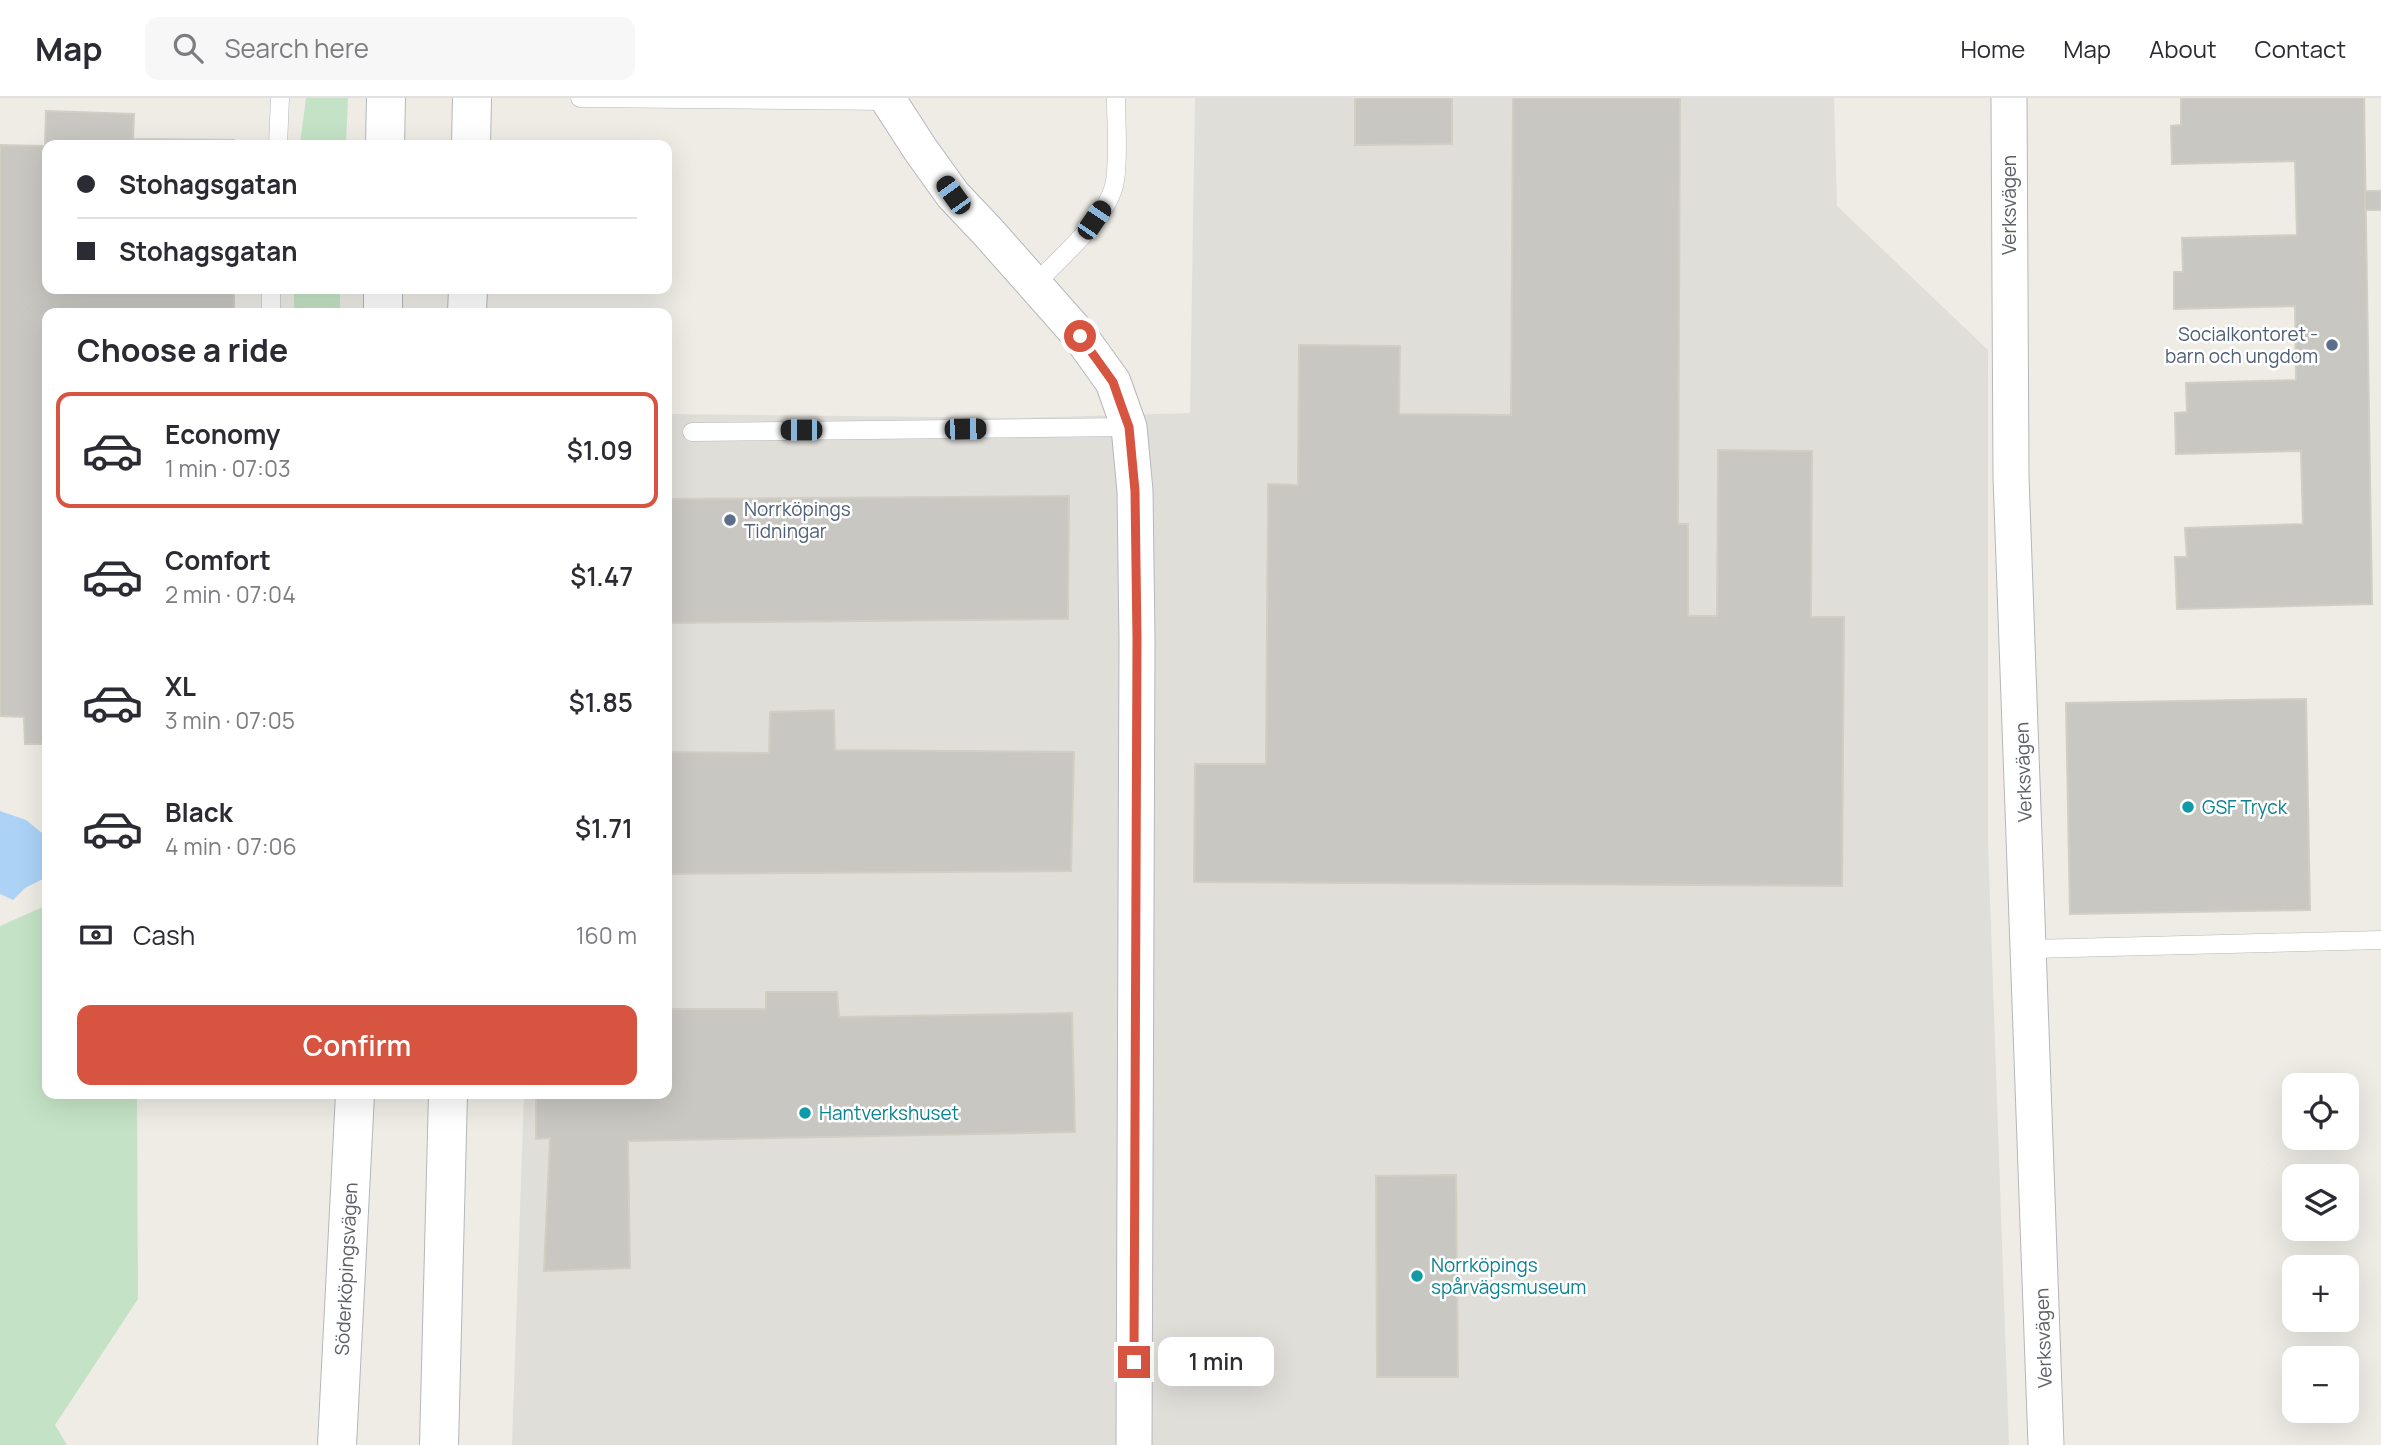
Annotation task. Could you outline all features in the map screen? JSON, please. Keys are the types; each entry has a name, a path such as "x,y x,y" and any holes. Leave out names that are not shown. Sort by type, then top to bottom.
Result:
{"main road":[{"path":"385,140 386,98"},
{"path":"471,140 472,98"},
{"name":"Söderköpingsvägen","path":"337,1445 355,1099"},
{"path":"439,1445 448,1099"}],"street":[{"name":"Verksvägen","path":"2009,98 2011,477 2046,1445"},
{"path":"890,100 919,149 953,195 1080,336 1113,382 1129,427 1135,491 1137,639 1134,1445"}],"lane":[{"path":"278,140 280,98"},
{"path":"580,98 890,100"},
{"path":"1035,285 1094,220 1111,193 1115,182 1116,98"},
{"path":"692,432 1129,427"},
{"path":"2029,949 2381,940"}],"shaded area":[{"path":"1195,98 1834,98 1837,206 1988,350 1988,842 2009,1445 512,1445 524,1099 672,1099 672,414 1020,418 1190,413"}],"green space":[{"path":"306,98 348,98 346,140 301,140"},
{"path":"294,294 340,294 340,308 294,308"},
{"path":"42,907 42,1099 137,1099 138,1299 55,1425 67,1445 0,1445 0,926"}],"water":[{"path":"0,811 26,820 42,833 42,880 25,888 13,900 0,894"}],"building":[{"path":"1355,98 1452,98 1452,144 1355,145"},
{"path":"1513,98 1680,98 1678,524 1688,524 1688,616 1717,616 1718,450 1812,451 1811,617 1844,617 1842,886 1194,882 1195,764 1266,764 1268,484 1298,485 1299,345 1400,346 1399,414 1511,415"},
{"name":"Socialkontoret - barn och ungdom","path":"2181,98 2364,98 2372,604 2177,609 2175,557 2187,557 2185,528 2303,524 2301,451 2176,454 2175,413 2187,412 2186,383 2296,380 2295,306 2174,309 2174,272 2183,272 2182,238 2297,235 2295,161 2172,164 2171,126 2181,125"},
{"path":"46,111 134,114 133,139 234,140 45,140"},
{"path":"0,145 42,146 42,294 234,294 234,308 42,308 42,744 25,744 24,717 0,716"},
{"path":"2365,191 2381,191 2381,210 2365,210"},
{"path":"1069,496 1068,619 672,623 672,499"},
{"name":"GSF Tryck","path":"2306,699 2310,910 2070,914 2066,703"},
{"path":"834,710 835,750 1074,752 1071,871 672,874 672,752 769,753 770,712"},
{"name":"Hantverkshuset","path":"766,992 837,992 839,1017 1072,1013 1075,1132 628,1141 630,1268 544,1271 550,1138 536,1139 536,1099 672,1099 672,1009 766,1009"},
{"name":"Norrköpings spårvägsmuseum","path":"1456,1175 1458,1377 1377,1377 1376,1176"}],"place":[{"name":"Socialkontoret - barn och ungdom","path":"2332,345"},
{"name":"Norrköpings Tidningar","path":"730,520"},
{"name":"GSF Tryck","path":"2188,807"},
{"name":"Hantverkshuset","path":"805,1113"},
{"name":"Norrköpings spårvägsmuseum","path":"1417,1276"}],"route":[{"path":"1080,336 1113,382 1129,427 1135,491 1137,639 1134,1362"}]}
